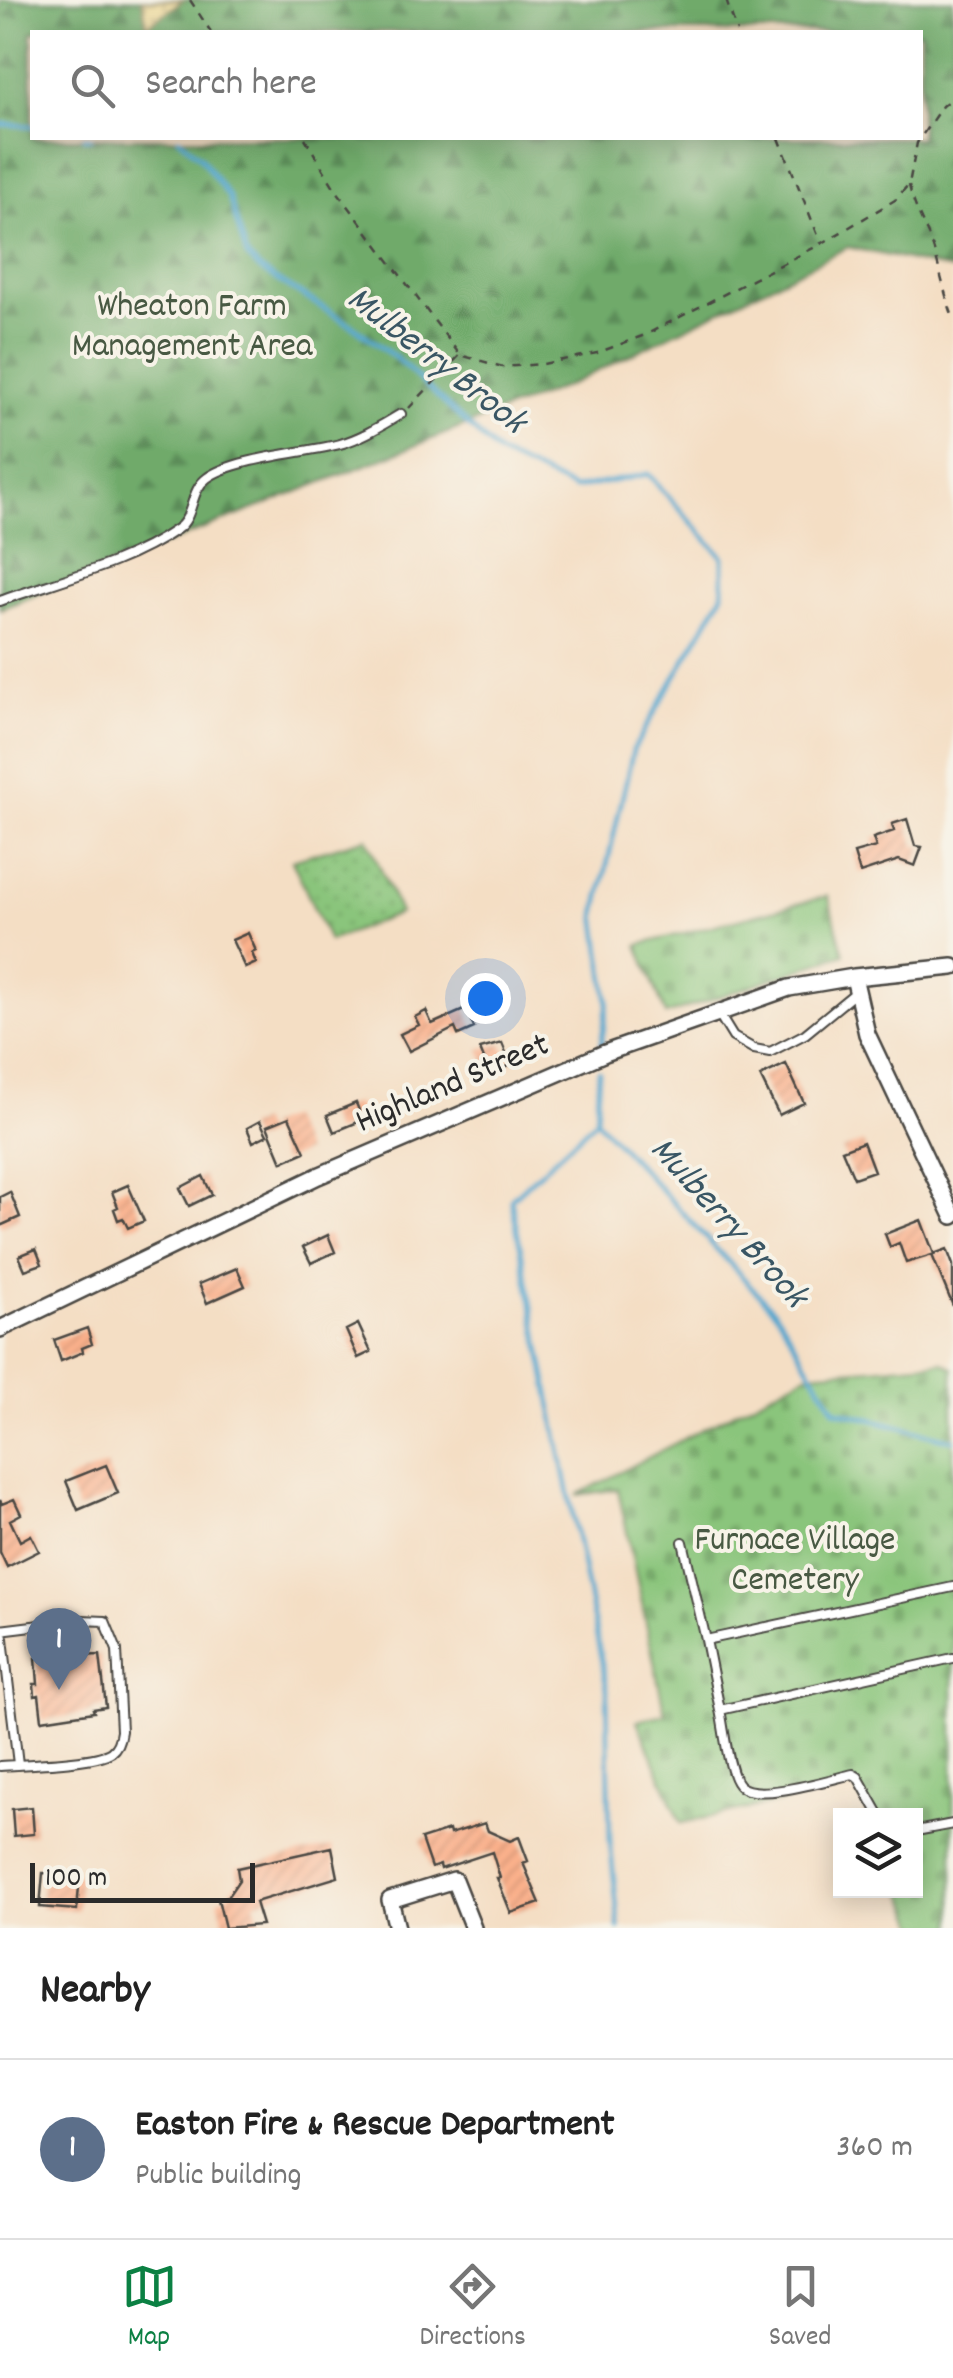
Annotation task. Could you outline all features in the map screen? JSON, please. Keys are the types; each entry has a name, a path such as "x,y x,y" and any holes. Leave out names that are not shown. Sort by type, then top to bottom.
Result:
{"street":[{"name":"Highland Street","path":"0,1329 406,1136 606,1053 789,988 854,985 953,966"},
{"path":"854,985 867,1034 953,1216"},
{"path":"398,1928 390,1900 454,1880 473,1928"}],"lane":[{"path":"0,601 130,554 176,530 188,520 197,491 206,478 236,466 344,443 402,414"},
{"path":"717,1011 733,1037 754,1049 770,1052 805,1034 854,985"},
{"path":"683,1542 736,1783 754,1793 852,1774 858,1777 875,1808"},
{"path":"706,1640 953,1587"},
{"path":"0,1766 96,1757 111,1752 119,1743 117,1650 105,1621 1,1630 18,1764"},
{"path":"720,1710 953,1658"},
{"path":"923,1830 953,1824"}],"path":[{"path":"190,0 210,30"},
{"path":"726,0 735,30"},
{"path":"923,135 942,106 953,97"},
{"path":"305,140 354,215 460,355 503,366 543,364 597,353 645,335 821,244 895,200 908,184 920,140"},
{"path":"780,140 821,244"},
{"path":"908,184 914,208 934,251 953,317"},
{"path":"402,414 460,355"}],"green space":[{"name":"Wheaton Farm Management Area","path":"0,0 953,0 953,270 848,247 569,385 0,609"},
{"path":"367,838 400,913 329,941 292,860"},
{"path":"828,896 844,954 666,1015 638,945"},
{"name":"Furnace Village Cemetery","path":"943,1362 953,1368 953,1928 919,1928 906,1898 923,1898 923,1808 866,1808 856,1786 681,1823 637,1721 665,1714 618,1489 577,1495 809,1373"}],"sand":[{"path":"142,0 183,0 147,26"}],"building":[{"path":"907,819 915,846 922,847 915,866 899,860 860,873 854,853 876,847 873,838 894,831 892,824"},
{"path":"248,933 256,951 252,953 256,963 245,968 232,940"},
{"path":"466,1009 474,1028 458,1035 455,1028 409,1051 400,1034 419,1025 415,1017 426,1011 432,1024"},
{"path":"502,1043 511,1065 490,1074 480,1049"},
{"path":"786,1064 804,1103 779,1115 760,1076"},
{"path":"356,1103 363,1120 334,1132 327,1115"},
{"path":"289,1117 305,1152 282,1162 267,1126"},
{"path":"260,1121 267,1135 253,1142 247,1128"},
{"path":"863,1142 874,1171 854,1178 842,1150"},
{"path":"203,1176 212,1195 189,1206 180,1188"},
{"path":"128,1185 144,1221 128,1228 123,1218 118,1220 112,1192"},
{"path":"10,1192 20,1217 0,1226 0,1197"},
{"path":"921,1220 934,1254 947,1249 953,1265 953,1306 932,1255 906,1263 899,1243 890,1247 885,1234"},
{"path":"328,1235 335,1252 311,1263 303,1247"},
{"path":"36,1249 42,1264 25,1270 19,1256"},
{"path":"237,1268 245,1286 207,1303 199,1284"},
{"path":"358,1324 371,1352 358,1358 346,1330"},
{"path":"87,1328 92,1344 61,1361 54,1340"},
{"path":"106,1465 118,1493 78,1510 66,1481"},
{"path":"14,1499 21,1514 10,1520 20,1541 31,1535 39,1551 7,1567 0,1552 0,1500 2,1504"},
{"path":"100,1655 106,1707 42,1720 39,1695 35,1696 36,1658"},
{"path":"32,1807 34,1834 14,1836 12,1809"},
{"path":"485,1823 488,1831 510,1841 519,1837 528,1861 523,1863 540,1903 511,1913 492,1852 441,1869 440,1865 431,1868 421,1839"},
{"path":"332,1847 338,1877 255,1902 262,1925 225,1928 218,1899 228,1896 239,1880 237,1868"},
{"path":"43,1873 80,1875 77,1910 40,1907"}],"waterway":[{"name":"Mulberry Brook","path":"0,124 30,126"},
{"name":"Mulberry Brook","path":"181,140 200,157 229,197 247,256 261,270 353,326 397,359 499,454 574,489 648,474 723,557 723,594 633,750 596,914 608,1002 601,1044"},
{"name":"Mulberry Brook","path":"599,1071 596,1120 777,1314 835,1410 953,1440"},
{"path":"596,1120 511,1199 607,1689 610,1841 619,1928"}],"place":[{"name":"Easton Fire & Rescue Department","path":"59,1690"}]}
